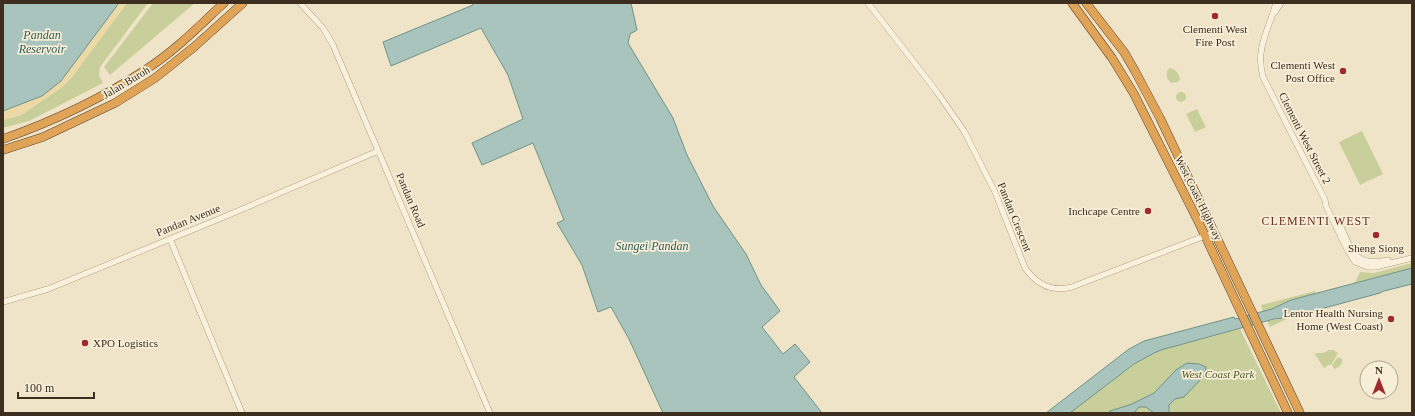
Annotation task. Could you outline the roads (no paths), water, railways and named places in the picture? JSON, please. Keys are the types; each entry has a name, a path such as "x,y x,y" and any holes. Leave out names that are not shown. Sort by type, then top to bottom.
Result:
{"highway":[{"name":"Jalan Buroh","path":"3,139 74,110 142,72 186,38 224,3"},
{"name":"Jalan Buroh","path":"3,150 43,137 115,103 155,78 194,47 243,3"},
{"name":"West Coast Highway","path":"1072,3 1112,58 1134,94 1205,236 1288,413"},
{"name":"West Coast Highway","path":"1086,3 1124,52 1171,139 1300,413"}],"street":[{"name":"Pandan Road","path":"300,3 323,28 334,45 490,413"},
{"name":"Pandan Crescent","path":"868,3 938,92 964,131 995,192 1025,268 1033,278 1046,287 1066,289 1215,232"},
{"name":"Clementi West Street 2","path":"1276,3 1261,48 1260,64 1263,77 1325,200 1326,206 1347,248 1356,262 1368,267 1376,267 1412,258"},
{"name":"Clementi West Street 2","path":"1272,16 1281,3"},
{"name":"Pandan Avenue","path":"3,302 48,289 378,151"},
{"name":"Clementi West Street 2","path":"1325,200 1330,205 1352,250 1363,261 1374,263 1412,254"},
{"path":"170,239 242,413"}],"water":[{"name":"Pandan Reservoir","path":"3,3 119,3 61,81 42,96 3,111"},
{"name":"Sungei Pandan","path":"473,3 631,3 637,30 630,34 628,43 673,118 687,155 713,206 746,254 761,285 780,311 762,327 783,354 795,344 810,362 794,377 822,413 663,413 629,339 611,307 598,312 582,265 557,223 564,220 533,143 482,165 472,143 523,119 508,75 481,28 391,66 383,42 473,5"},
{"path":"1412,268 1412,284 1291,317 1274,319 1161,350 1134,364 1070,413 1046,413 1129,349 1144,341 1234,317 1235,319 1272,309 1291,300"},
{"path":"1187,363 1199,364 1206,367 1205,375 1184,397 1175,399 1169,405 1169,413 1154,413 1146,407 1139,407 1134,413 1108,413 1132,404 1154,393 1176,370"}],"place":[{"name":"Clementi West Fire Post","path":"1215,16"},
{"name":"Clementi West Post Office","path":"1343,71"},
{"name":"Inchcape Centre","path":"1148,211"},
{"name":"Sheng Siong","path":"1376,235"},
{"name":"Lentor Health Nursing Home (West Coast)","path":"1391,319"},
{"name":"XPO Logistics","path":"85,343"}],"district":[{"name":"CLEMENTI WEST","path":"1316,221"}],"park label":[{"name":"West Coast Park","path":"1218,374"}]}
